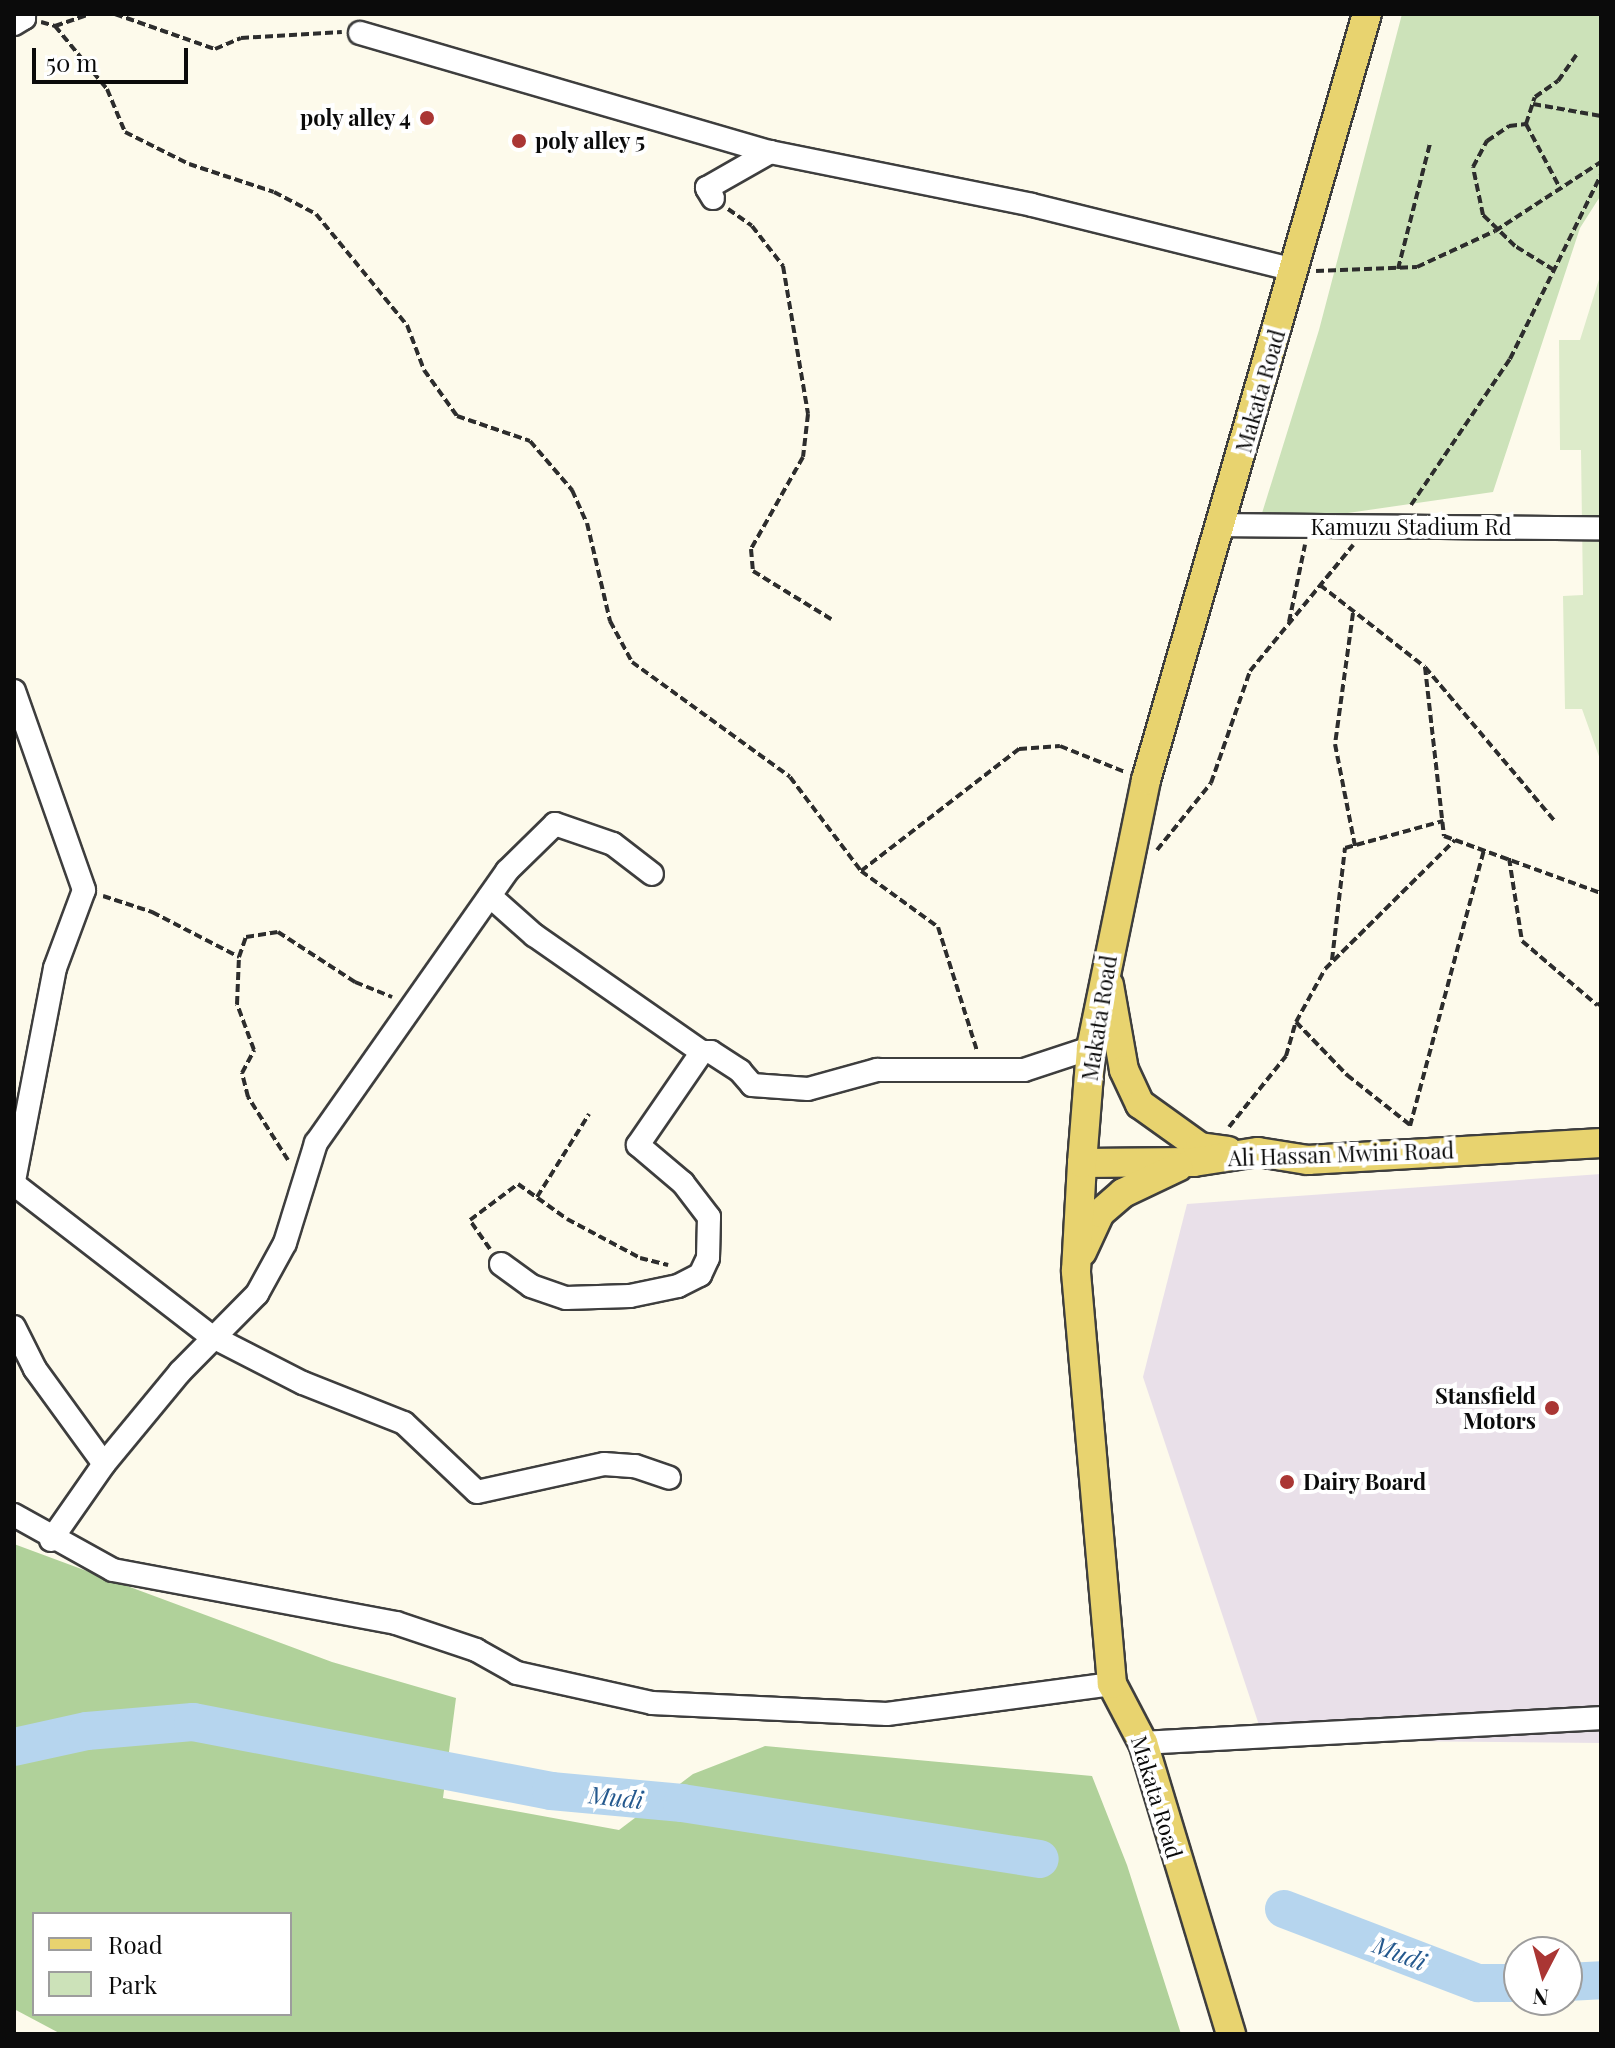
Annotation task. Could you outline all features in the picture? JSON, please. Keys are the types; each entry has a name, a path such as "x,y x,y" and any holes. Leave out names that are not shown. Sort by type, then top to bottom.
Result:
{"main road":[{"name":"Makata Road","path":"1231,2034 1143,1743 1112,1684 1076,1271 1082,1163 1091,1048 1146,780 1367,14"},
{"path":"1076,1271 1100,1213 1137,1185 1202,1156 1140,1104 1124,1070 1106,969"},
{"name":"Ali Hassan Mwini Road","path":"1082,1163 1258,1152 1308,1160 1601,1143"}],"street":[{"path":"360,33 770,152 1032,205 1295,270"},
{"path":"713,198 707,188 770,152"},
{"name":"Kamuzu Stadium Rd","path":"1221,525 1601,528"},
{"path":"14,691 84,890 55,968 14,1182 211,1336 303,1383 404,1423 477,1492 604,1464 635,1466 669,1478"},
{"path":"51,1540 104,1464 211,1336 257,1294 274,1269 316,1143 507,871 555,824 613,844 652,874"},
{"path":"490,896 534,935 702,1052 711,1052 752,1085 808,1089 877,1070 983,1073 1024,1070 1091,1048"},
{"path":"501,1264 531,1286 566,1298 630,1296 678,1286 700,1274 708,1258 709,1217 683,1183 638,1145 702,1052"},
{"path":"14,1327 35,1369 104,1464"},
{"path":"14,1515 51,1540 113,1570 242,1598 396,1623 476,1650 517,1673 652,1703 887,1714 1112,1684"},
{"path":"1143,1743 1601,1718"}],"path":[{"path":"20,19 55,26 89,14"},
{"path":"115,14 215,49 241,38 284,33 360,33"},
{"path":"55,26 107,89 125,132 189,164 274,192 316,214 407,325 424,370 457,416 530,441 572,490 587,523 610,621 632,662 790,777 861,871 938,927 983,1073"},
{"path":"1561,190 1526,124 1533,104 1576,55"},
{"path":"1533,104 1601,116"},
{"path":"1526,124 1498,134 1474,157 1483,215 1500,228 1515,246 1555,270"},
{"path":"1398,269 1430,143"},
{"path":"1295,270 1417,267 1500,228 1601,162"},
{"path":"1396,528 1510,359 1601,175"},
{"path":"713,198 752,226 783,266 808,414 803,457 751,549 753,571 831,619"},
{"path":"1288,624 1309,527"},
{"path":"1155,853 1211,783 1250,671 1368,527"},
{"path":"1320,585 1425,667 1554,820"},
{"path":"1353,613 1335,744 1355,846"},
{"path":"1425,667 1444,836 1601,893"},
{"path":"861,871 1019,749 1060,746 1146,780"},
{"path":"1332,963 1345,848 1443,821"},
{"path":"1202,1156 1286,1056 1296,1022 1332,963 1455,840"},
{"path":"1410,1126 1484,849"},
{"path":"1509,858 1522,941 1597,1005 1601,1003"},
{"path":"84,890 152,912 239,957"},
{"path":"302,1183 248,1097 242,1073 254,1050 253,1037 237,1004 239,957 246,937 278,932 355,982 412,1006"},
{"path":"1296,1022 1347,1075 1410,1126 1448,1151"},
{"path":"537,1197 589,1114"},
{"path":"501,1264 470,1220 518,1184 640,1258 700,1274"}],"shaded area":[{"path":"1601,1174 1601,1743 1264,1740 1143,1377 1187,1204"}],"green space":[{"path":"1402,14 1601,14 1601,195 1580,228 1493,492 1258,526 1319,330"},
{"path":"1601,273 1601,762 1582,709 1565,709 1563,596 1583,595 1581,450 1560,450 1559,340 1580,340"},
{"path":"14,1544 332,1662 456,1698 443,1798 619,1830 693,1774 765,1746 1092,1776 1127,1865 1181,2034 61,2034 14,2009"}],"waterway":[{"name":"Mudi","path":"14,1747 87,1731 193,1722 551,1791 682,1803 1040,1859"},
{"name":"Mudi","path":"1284,1909 1478,1983 1503,1983"},
{"name":"Mudi","path":"1583,1981 1601,1980"}],"place":[{"name":"poly alley 4","path":"427,118"},
{"name":"poly alley 5","path":"519,141"},
{"name":"Stansfield Motors","path":"1552,1408"},
{"name":"Dairy Board","path":"1287,1482"}]}
